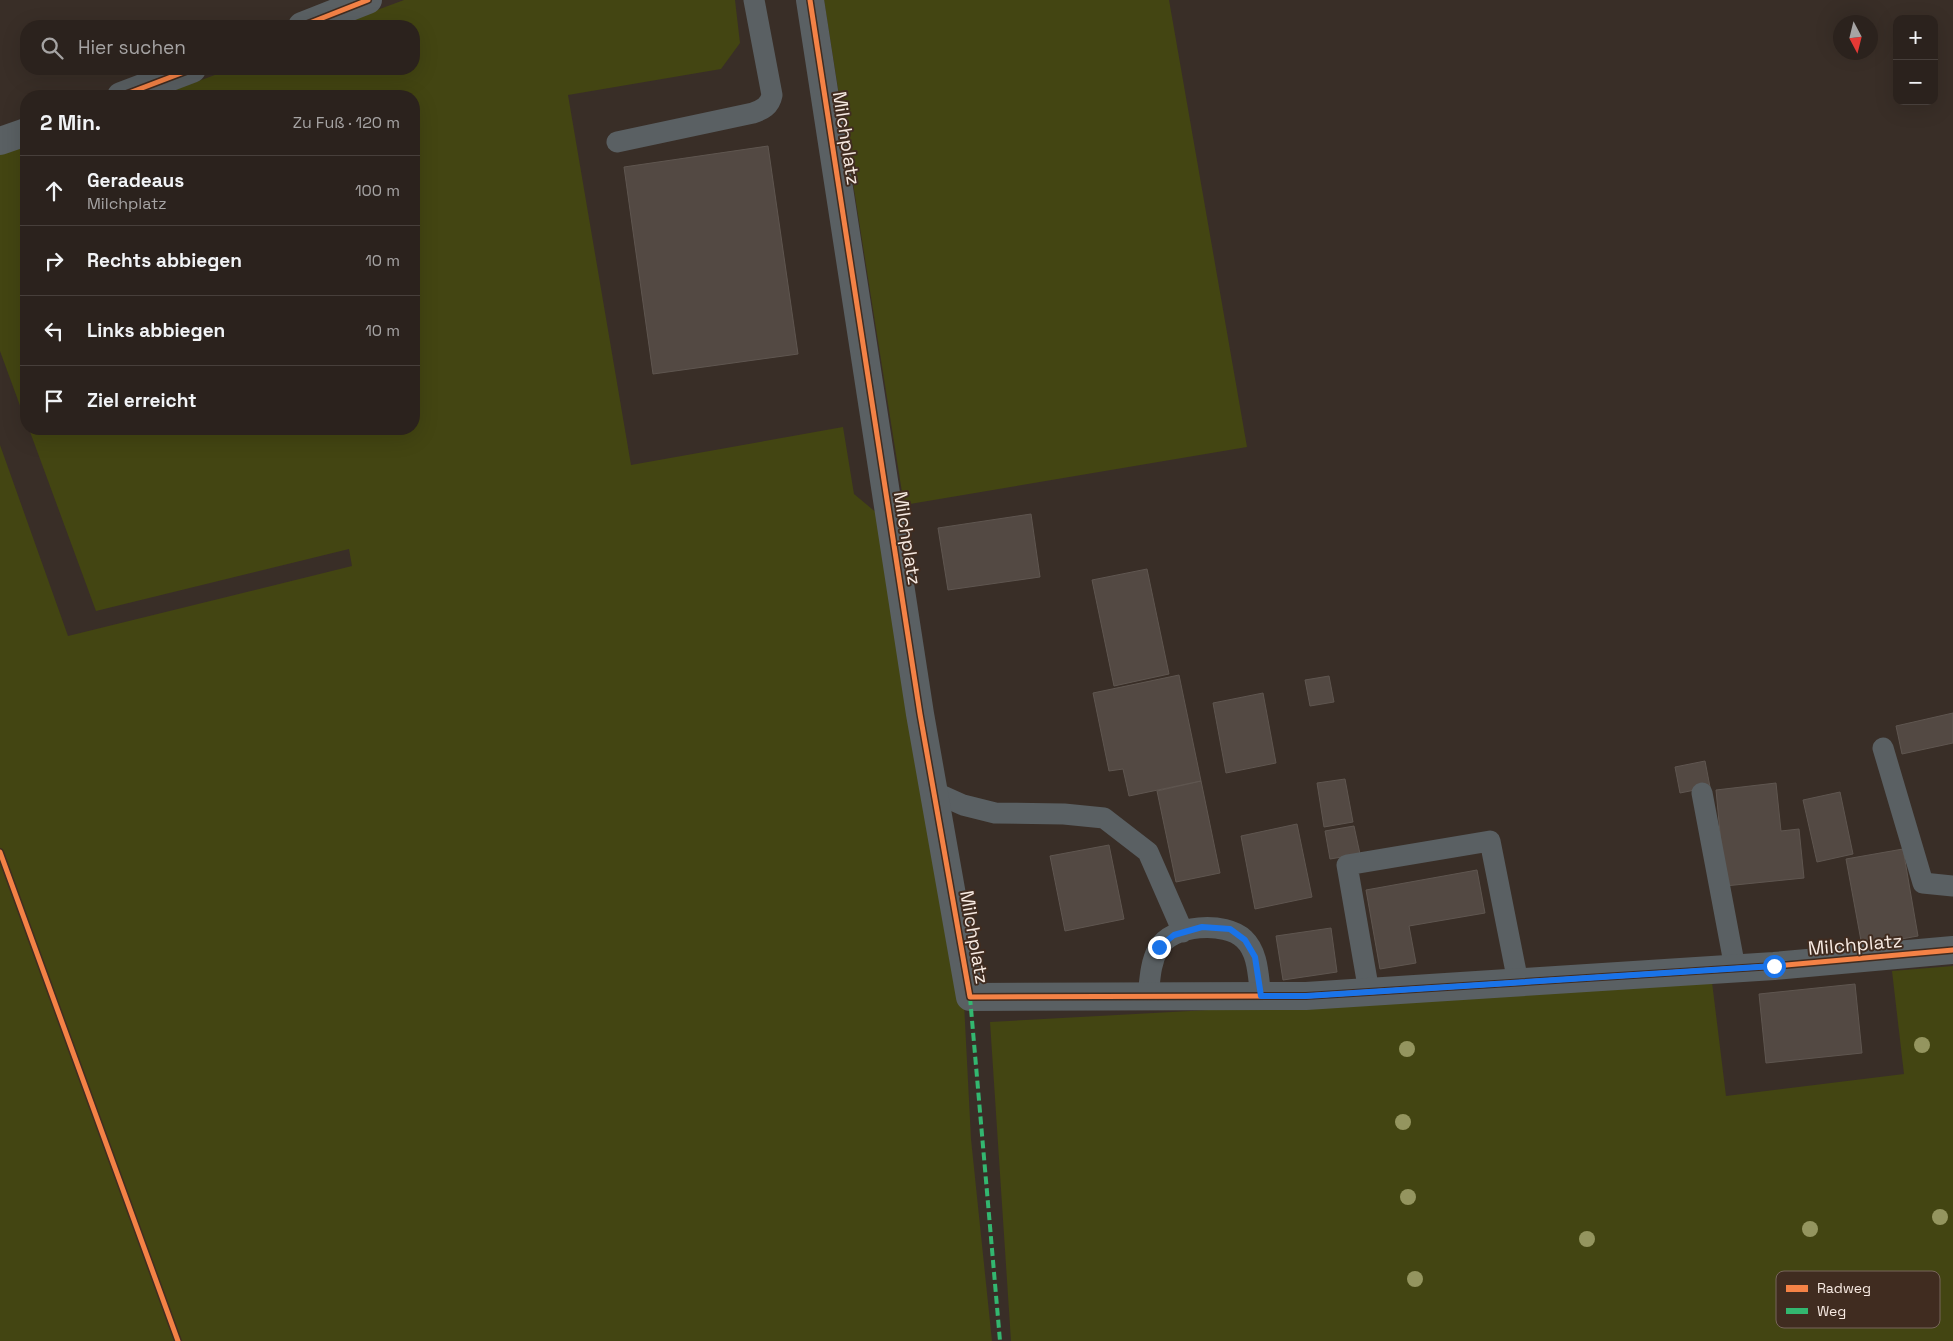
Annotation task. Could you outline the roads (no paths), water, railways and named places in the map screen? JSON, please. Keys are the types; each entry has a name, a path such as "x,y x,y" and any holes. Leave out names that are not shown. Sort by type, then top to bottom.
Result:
{"street":[{"path":"317,20 368,0"},
{"name":"Milchplatz","path":"810,0 920,714 970,996 1261,996 1369,992 1735,968 1953,950"},
{"path":"137,90 176,75"},
{"path":"0,141 20,134"}],"lane":[{"path":"617,142 763,110 769,104 772,95 754,0"},
{"path":"1883,748 1923,883 1953,886"},
{"path":"934,792 963,806 995,813 1064,814 1104,818 1148,852 1182,932"},
{"path":"1702,793 1735,968"},
{"path":"1369,992 1347,865 1490,841 1518,982"},
{"path":"1148,997 1151,967 1159,947 1174,935 1202,927 1230,929 1245,940 1255,957 1261,996"}]}
